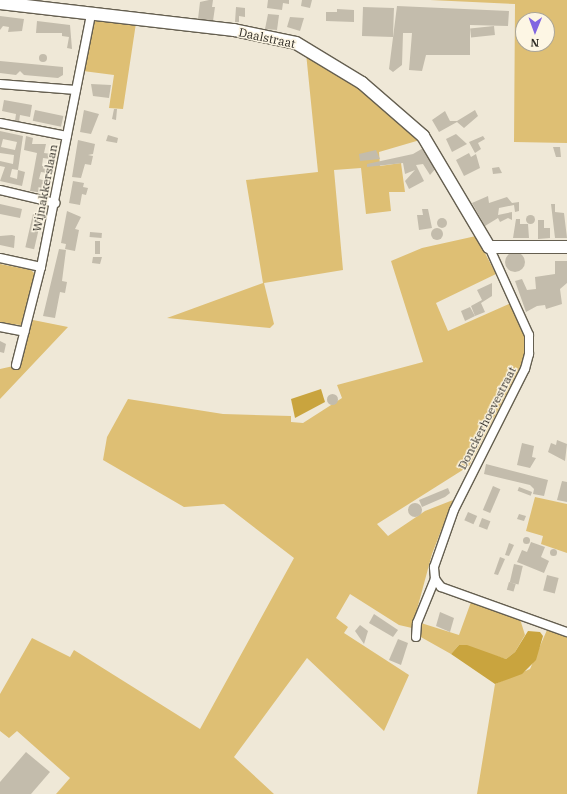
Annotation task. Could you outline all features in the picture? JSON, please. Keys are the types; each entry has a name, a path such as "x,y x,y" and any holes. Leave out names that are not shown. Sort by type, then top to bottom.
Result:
{"street":[{"name":"Daalstraat","path":"0,3 260,35 296,43 320,54 362,83 423,136 489,247"},
{"name":"Wijnakkerslaan","path":"16,365 41,267 91,14"},
{"path":"0,84 76,90"},
{"path":"0,123 67,136"},
{"path":"0,190 16,196 54,203"},
{"path":"489,247 567,247"},
{"name":"Donckerhoevestraat","path":"416,637 417,623 434,579 434,567 454,510 525,370 529,354 529,335 489,247"},
{"path":"0,258 41,267"},
{"path":"0,327 25,332"},
{"path":"434,579 441,587 567,632"}],"shaded area":[{"path":"430,0 567,0 567,143 514,142 515,4"},
{"path":"100,18 136,23 123,109 109,108 114,75 83,71 94,22"},
{"path":"306,53 348,77 420,140 379,152 380,166 401,163 405,192 389,192 391,211 366,214 361,168 334,170 343,270 264,283 274,324 270,328 167,318 263,283 246,180 318,172"},
{"path":"476,236 496,274 436,303 448,331 511,303 524,334 525,358 469,466 377,524 388,536 425,511 453,500 432,554 412,628 399,625 350,594 336,618 348,627 344,633 409,675 384,731 307,658 234,757 274,794 56,794 70,778 17,731 9,738 0,731 0,694 32,638 70,657 74,650 200,729 294,558 224,504 184,507 103,460 107,437 128,399 223,414 291,416 291,422 303,423 342,398 337,385 423,362 391,261 422,248"},
{"path":"0,264 31,270 35,274 21,325 0,323"},
{"path":"33,320 68,327 0,399 0,369 18,365"},
{"path":"321,389 325,402 295,418 291,399"},
{"path":"535,497 567,504 567,553 541,544 543,536 526,531"},
{"path":"471,602 520,619 525,635 515,652 506,659 459,645 451,654 419,636 421,623 459,635"},
{"path":"547,630 567,635 567,794 477,794 495,684 530,669"},
{"path":"528,631 540,632 543,636 536,660 522,674 495,684 451,654 459,645 467,645 506,659 515,652"}],"building":[{"path":"213,0 212,7 215,7 213,21 198,19 200,2"},
{"path":"268,0 289,0 289,4 283,3 282,10 267,8"},
{"path":"302,0 312,0 310,8 301,6"},
{"path":"397,6 509,11 508,26 470,25 470,55 426,55 422,71 409,70 412,33 403,33 402,65 393,72 389,69"},
{"path":"236,7 245,8 245,17 239,16 239,22 235,22"},
{"path":"363,7 394,8 393,37 362,36"},
{"path":"337,9 354,10 354,22 326,21 326,12 337,12"},
{"path":"268,14 279,15 277,30 265,29"},
{"path":"0,16 24,19 22,31 8,32 9,27 3,26 0,30"},
{"path":"290,17 304,18 300,31 287,27"},
{"path":"37,21 70,25 72,49 67,48 69,37 62,36 62,33 36,33"},
{"path":"494,26 495,35 471,37 470,29"},
{"path":"43,54 46,55 46,61 43,62 40,61 39,58 40,55"},
{"path":"0,61 63,67 63,75 58,78 24,75 20,71 16,75 0,73"},
{"path":"91,84 111,85 109,98 93,96"},
{"path":"4,100 32,105 30,117 20,115 19,122 15,121 16,114 2,111"},
{"path":"114,109 117,109 116,120 112,119"},
{"path":"35,110 63,116 61,127 33,121"},
{"path":"84,110 99,114 91,134 80,132"},
{"path":"475,110 478,116 464,128 457,122 439,132 432,120 445,111 450,121 457,121"},
{"path":"0,131 23,136 18,170 25,172 22,186 0,181 5,167 0,166 0,161 13,164 14,155 0,153","holes":["3,139 17,142 15,150 1,147","12,169 18,170 17,179 10,177"]},
{"path":"456,134 467,144 452,152 446,139"},
{"path":"108,135 118,138 117,143 106,141"},
{"path":"26,136 33,138 32,144 46,144 44,153 52,154 51,159 43,158 42,166 49,168 48,173 41,172 39,179 46,181 44,193 30,191 37,153 24,150"},
{"path":"483,136 485,139 478,143 481,149 475,153 469,142"},
{"path":"78,140 95,144 93,154 88,155 93,156 91,165 85,164 81,178 72,177"},
{"path":"425,147 437,167 430,175 423,164 416,165 424,181 409,189 405,181 415,170 405,174 403,163 367,167 367,164 413,154"},
{"path":"553,147 560,147 561,157 556,157"},
{"path":"376,150 380,159 360,161 359,154"},
{"path":"469,153 471,157 476,154 480,168 464,176 456,160"},
{"path":"499,167 502,173 493,174 492,168"},
{"path":"73,181 84,183 83,187 88,188 86,195 82,194 80,205 69,203"},
{"path":"488,196 489,203 507,197 512,203 519,202 519,211 515,212 514,205 499,208 498,215 512,212 512,220 508,218 500,222 498,218 485,226 472,203"},
{"path":"0,204 22,209 20,218 0,214"},
{"path":"551,204 555,204 555,212 564,213 567,238 555,238"},
{"path":"422,209 428,209 432,228 419,230 417,215 423,215"},
{"path":"67,211 81,217 75,229 79,230 75,251 65,249 66,244 61,243"},
{"path":"33,214 42,216 34,249 25,247"},
{"path":"528,215 532,215 534,219 532,223 528,223 526,221 526,217"},
{"path":"440,218 444,218 446,219 446,227 440,228 437,225 437,221"},
{"path":"516,219 520,219 520,224 528,224 529,238 513,238"},
{"path":"538,220 544,220 544,228 550,228 550,238 538,239"},
{"path":"435,228 439,228 443,234 439,240 435,240 431,236 431,232"},
{"path":"90,232 102,233 102,238 90,237"},
{"path":"0,236 15,236 14,248 0,245"},
{"path":"95,241 100,241 100,254 95,254"},
{"path":"59,249 66,250 62,281 67,282 65,293 60,292 55,318 43,316"},
{"path":"515,252 522,255 525,262 522,269 515,272 508,269 505,262 508,255"},
{"path":"93,257 102,257 100,264 92,263"},
{"path":"555,261 567,261 567,283 560,289 562,304 546,309 545,305 537,306 526,312 515,281 522,279 527,290 536,289 535,277 555,274"},
{"path":"492,283 492,296 481,303 485,312 475,316 471,306 482,300 477,290"},
{"path":"470,307 475,316 465,321 461,311"},
{"path":"0,341 6,344 4,353 0,352"},
{"path":"332,393 336,395 338,399 336,403 332,405 328,403 326,399 328,395"},
{"path":"557,440 567,444 565,461 548,452 551,443 556,445"},
{"path":"522,443 534,446 532,457 536,458 530,468 517,465"},
{"path":"486,464 548,480 544,496 533,494 534,489 530,485 484,474"},
{"path":"562,481 567,482 567,502 557,500"},
{"path":"493,486 500,489 490,513 483,510"},
{"path":"519,487 532,492 531,496 518,491"},
{"path":"448,488 450,493 445,497 422,507 419,500"},
{"path":"415,503 420,505 422,510 420,515 415,517 410,515 408,510 410,505"},
{"path":"468,512 477,516 473,524 464,520"},
{"path":"519,514 526,516 524,521 517,519"},
{"path":"482,518 490,521 487,530 479,526"},
{"path":"526,536 529,537 529,543 526,544 523,543 522,540 523,537"},
{"path":"531,542 545,547 541,557 549,561 544,573 517,562 522,550 527,552"},
{"path":"509,543 514,545 509,556 505,555"},
{"path":"553,548 556,549 556,555 553,556 550,555 549,552 550,549"},
{"path":"500,557 505,559 498,575 494,574"},
{"path":"514,564 523,566 518,585 510,583"},
{"path":"547,575 559,578 555,593 543,591"},
{"path":"509,582 516,584 514,592 507,590"},
{"path":"440,612 454,618 450,632 436,626"},
{"path":"374,614 398,630 393,637 369,623"},
{"path":"360,625 368,631 364,644 355,631"},
{"path":"398,639 408,643 401,665 389,660"},
{"path":"26,752 50,772 31,794 0,794 0,782"}]}
